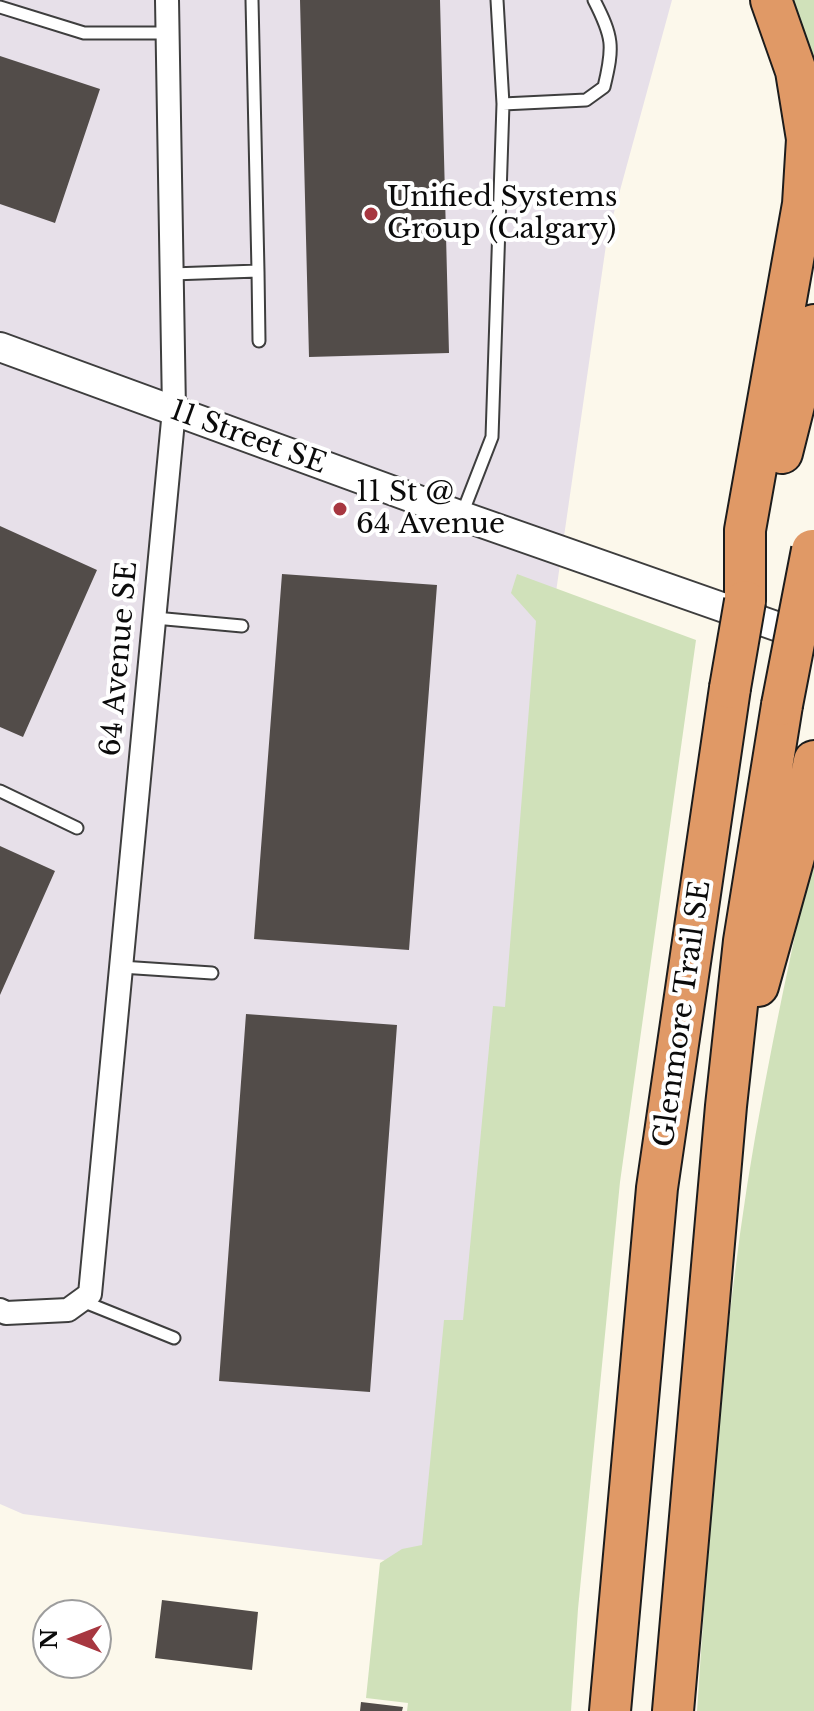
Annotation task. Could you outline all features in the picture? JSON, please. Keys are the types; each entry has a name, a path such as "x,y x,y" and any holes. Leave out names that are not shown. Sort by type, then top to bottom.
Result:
{"highway":[{"path":"753,532 803,204 807,139 796,71 771,0"},
{"path":"753,532 814,325"},
{"name":"Glenmore Trail SE","path":"610,1711 657,1188 753,532"},
{"name":"Glenmore Trail SE","path":"673,1711 699,1393 744,941 782,705 813,547"},
{"path":"726,1106 797,846 814,761"}],"street":[{"name":"64 Avenue SE","path":"75,1305 90,1294 174,410 167,0"},
{"name":"11 Street SE","path":"0,347 462,516 814,639"},
{"path":"0,1310 6,1313 75,1305"}],"lane":[{"path":"252,0 259,341"},
{"path":"462,516 492,437 503,104 497,0"},
{"path":"503,104 586,100 604,87 611,59 609,30 594,0"},
{"path":"0,7 84,33 168,33"},
{"path":"172,274 258,271"},
{"path":"155,618 242,626"},
{"path":"0,791 77,828"},
{"path":"121,967 212,973"},
{"path":"75,1305 174,1338"}],"shaded area":[{"path":"0,0 672,0 607,238 556,592 447,1568 23,1514 0,1504"}],"green space":[{"path":"781,0 814,0 814,94"},
{"path":"517,574 696,640 620,1182 578,1609 571,1711 407,1711 408,1703 366,1698 380,1563 402,1549 422,1545 444,1320 463,1320 493,1006 505,1007 536,621 511,593"},
{"path":"814,848 814,1711 697,1711 732,1293 764,1088"}],"building":[{"path":"300,0 440,0 449,353 309,357"},
{"path":"0,56 100,89 55,223 0,204"},
{"path":"0,526 97,570 23,737 0,727"},
{"path":"282,574 437,585 409,950 254,939"},
{"path":"0,846 55,871 0,995"},
{"path":"246,1014 397,1025 370,1392 219,1381"},
{"path":"162,1600 258,1612 252,1670 155,1658"},
{"path":"361,1702 403,1707 402,1711 360,1711"}],"place":[{"name":"Unified Systems Group (Calgary)","path":"371,214"},
{"name":"11 St @ 64 Avenue","path":"340,509"}]}
